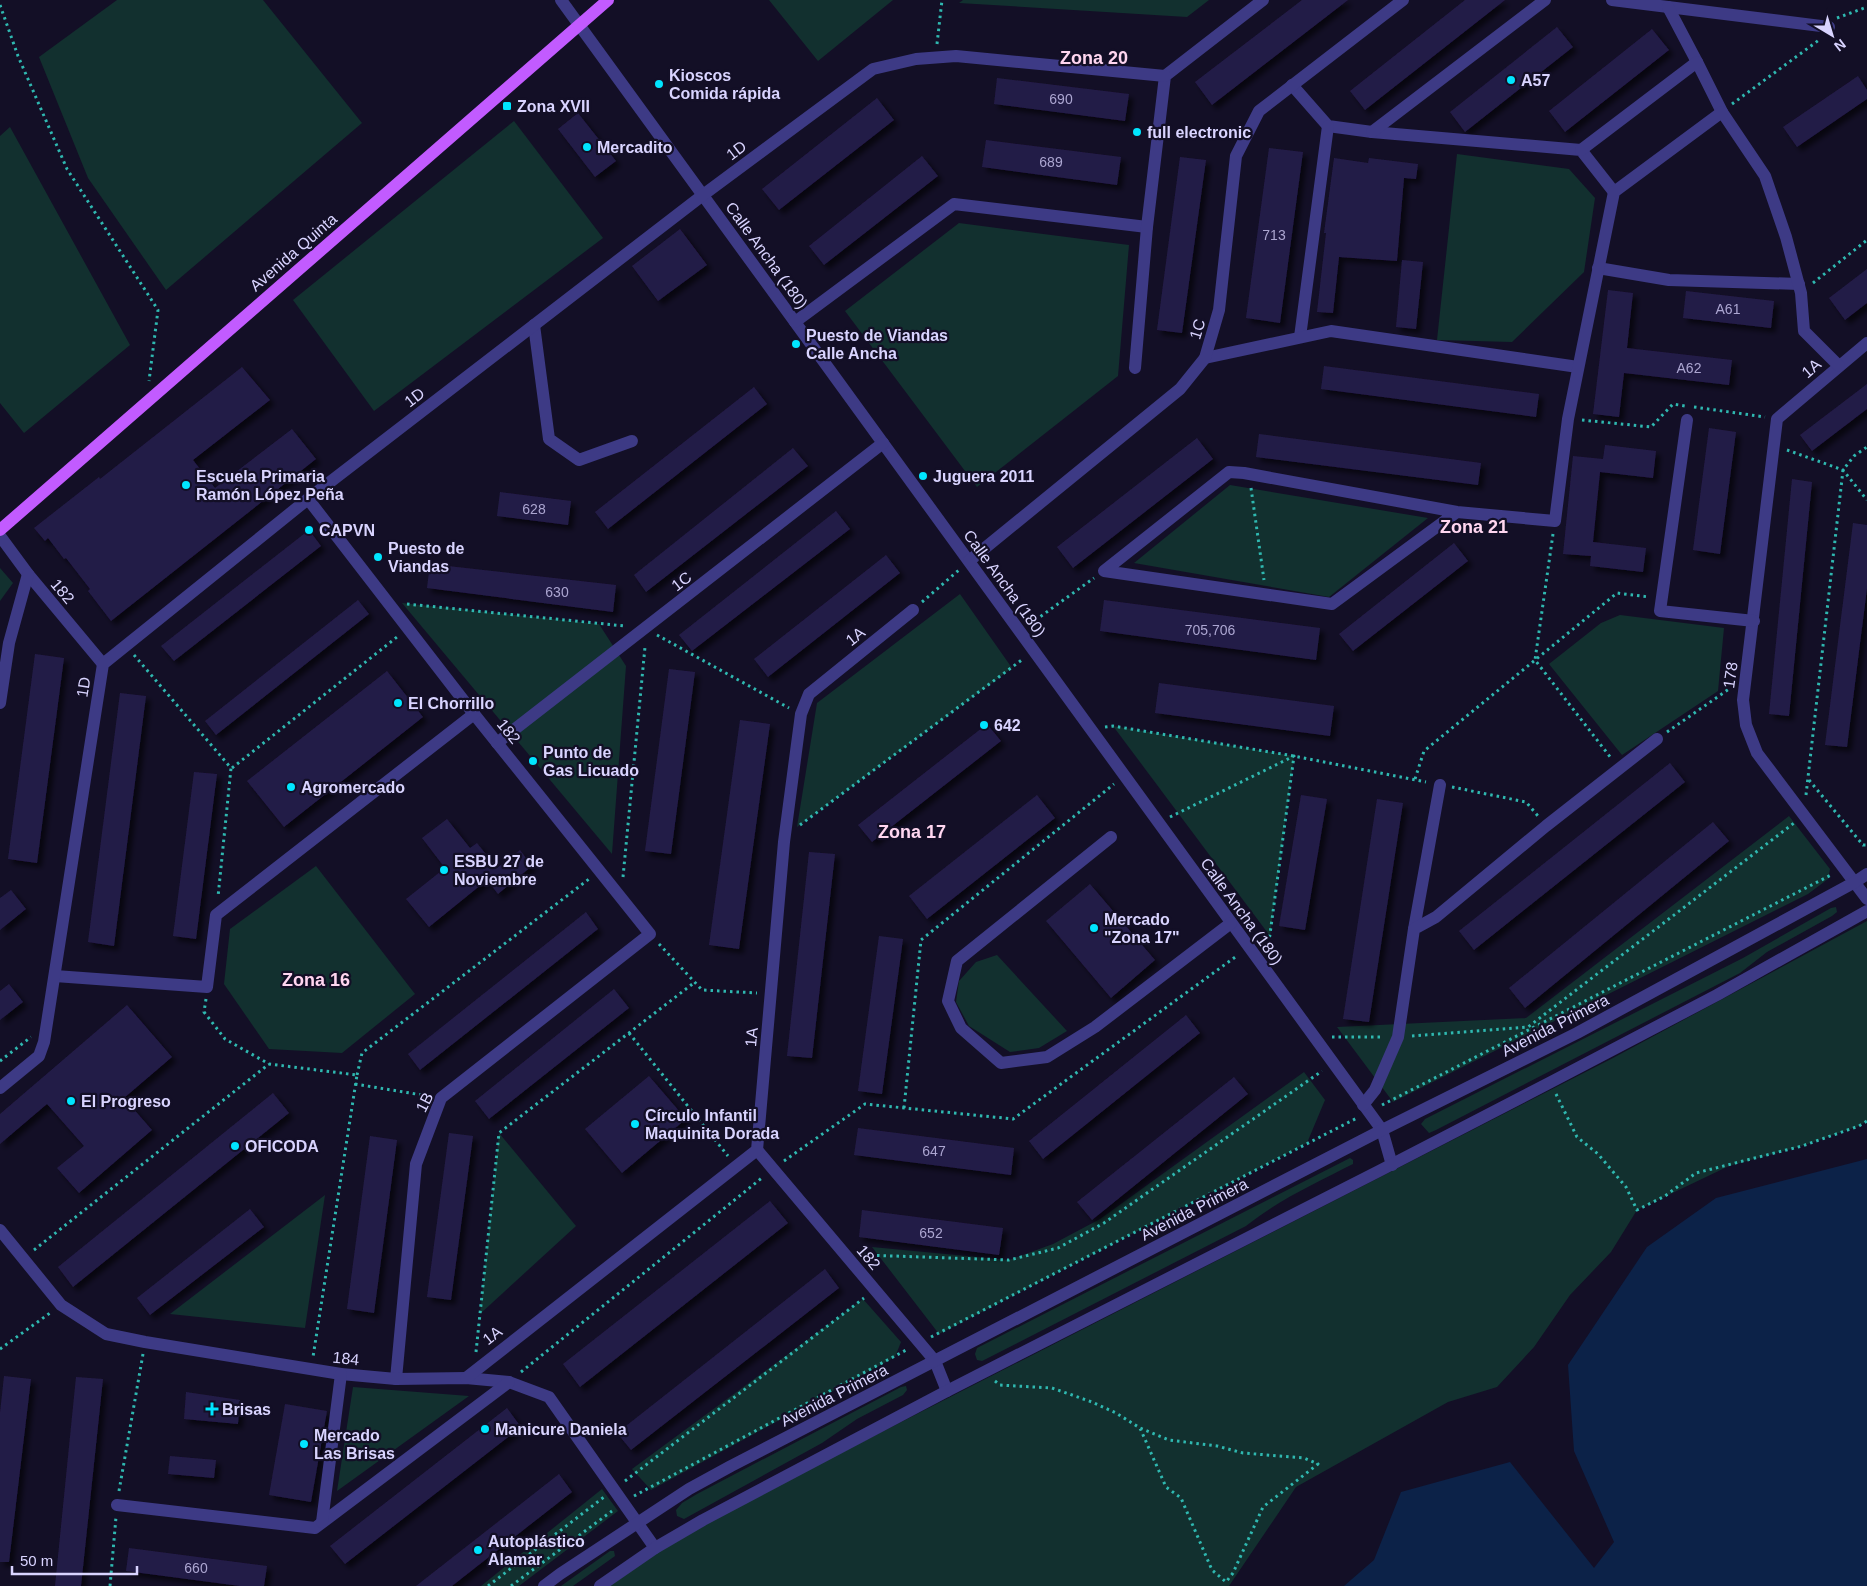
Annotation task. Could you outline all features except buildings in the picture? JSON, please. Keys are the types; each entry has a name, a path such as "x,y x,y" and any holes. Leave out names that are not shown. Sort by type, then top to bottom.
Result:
{"main road":[{"name":"Avenida Quinta","path":"0,530 608,0"}],"street":[{"name":"Calle Ancha (180)","path":"561,0 1382,1130 1392,1165"},
{"path":"1135,368 1147,227 1165,76 1263,0"},
{"name":"1C","path":"969,561 1180,389 1205,358 1219,310 1236,156 1258,110 1403,0"},
{"path":"1372,132 1545,0"},
{"path":"1612,0 1829,27"},
{"path":"1668,7 1722,112 1764,176 1786,237 1800,288 1804,331 1839,366"},
{"name":"1D","path":"0,1088 39,1056 44,1042 102,664 308,499 703,194 873,69 916,59 956,56 1165,76"},
{"path":"1292,85 1328,126 1372,132 1581,150 1697,62"},
{"path":"1104,571 1229,472 1457,512 1555,521 1568,419 1614,192 1722,112"},
{"path":"1300,338 1328,126"},
{"path":"1581,150 1614,192"},
{"path":"796,322 954,204 1147,227"},
{"path":"1598,268 1669,280 1800,288"},
{"path":"534,325 549,439 579,460 632,441"},
{"path":"1205,358 1331,331 1578,367"},
{"name":"1A","path":"1778,419 1867,343"},
{"name":"178","path":"1778,419 1743,700 1746,725 1758,752 1867,899"},
{"path":"1687,420 1660,611 1754,621"},
{"name":"1C","path":"498,743 883,443"},
{"name":"182","path":"308,499 474,714 650,934"},
{"path":"1104,571 1332,604 1457,512"},
{"name":"182","path":"0,536 28,574 102,664"},
{"path":"0,703 5,647 28,574"},
{"name":"1A","path":"470,1374 757,1150 784,842 801,714 809,694 913,610"},
{"path":"55,976 207,987 216,915 474,714"},
{"path":"1414,930 1436,917 1546,826 1657,739"},
{"path":"1366,1109 1398,1037 1414,930 1440,785"},
{"path":"1111,837 957,961 948,1001 961,1028 1001,1063 1047,1057 1095,1027 1231,923"},
{"name":"Avenida Primera","path":"544,1586 689,1489 1382,1130 1577,1033 1867,874"},
{"path":"600,1586 655,1548 703,1520 947,1391 1551,1082 1717,995 1867,912"},
{"name":"1B","path":"396,1379 416,1164 441,1098 650,934"},
{"name":"182","path":"757,1150 935,1361 947,1391"},
{"name":"184","path":"2,1237 61,1305 106,1334 340,1374 396,1379 470,1374 509,1382 549,1397 655,1548"},
{"path":"319,1525 340,1374"},
{"path":"117,1505 319,1525 509,1382"}],"path":[{"path":"936,57 942,0"},
{"path":"0,5 18,56 67,170 158,310 147,402"},
{"path":"1722,112 1818,43 1834,20 1867,7"},
{"path":"1800,288 1867,240"},
{"path":"1774,445 1843,470 1867,500"},
{"path":"1314,1037 1398,1037 1528,1027 1804,815 1843,470 1854,456 1867,447"},
{"path":"1249,474 1266,594"},
{"path":"1555,521 1535,660 1619,768"},
{"path":"913,610 969,561"},
{"path":"1019,631 1104,571"},
{"path":"1414,780 1424,751 1618,593 1662,598"},
{"path":"388,602 646,629 801,714"},
{"path":"216,915 231,768 408,629"},
{"path":"621,899 646,629"},
{"path":"126,645 231,768"},
{"path":"784,842 797,827 1034,651"},
{"path":"1657,739 1746,677"},
{"path":"1090,729 1113,726 1294,756 1526,802 1546,826"},
{"path":"1158,823 1294,756"},
{"path":"1266,971 1294,756"},
{"path":"1808,779 1863,846 1867,845"},
{"path":"512,1586 624,1502 919,1343 1366,1109 1845,868"},
{"path":"310,1370 355,1084 362,1053 599,871"},
{"path":"650,934 702,990 771,994"},
{"path":"509,1382 774,1169 865,1104 1013,1118 1248,947"},
{"path":"470,1374 499,1133 695,982"},
{"path":"207,987 204,1012 225,1039 269,1064 357,1075"},
{"path":"0,1061 47,1024"},
{"path":"629,1033 737,1166"},
{"path":"845,1254 1009,1260 1058,1248 1104,1223 1333,1063"},
{"path":"23,1259 269,1064"},
{"path":"1551,1082 1577,1137 1598,1154 1626,1187 1637,1210 1665,1196 1696,1173 1802,1146 1859,1126 1867,1121"},
{"path":"355,1084 441,1098"},
{"path":"488,1586 875,1290"},
{"path":"0,1349 61,1305"},
{"path":"110,1586 117,1505 145,1342"},
{"path":"985,1372 1000,1385 1052,1388 1092,1402 1116,1413 1140,1428 1169,1440 1217,1446 1243,1453 1304,1458 1318,1464 1263,1507 1233,1573 1225,1584 1212,1570 1181,1498 1166,1487 1140,1428"}],"green space":[{"path":"117,0 263,0 362,123 166,290 88,178 39,57"},
{"path":"769,0 893,0 818,61"},
{"path":"963,0 1209,0 1187,17 959,3"},
{"path":"514,121 603,238 374,411 293,300"},
{"path":"10,127 130,345 24,433 0,403 0,136"},
{"path":"1457,154 1569,169 1595,198 1584,272 1512,342 1437,340"},
{"path":"959,223 1129,245 1118,376 977,487 845,311"},
{"path":"1230,485 1428,518 1329,597 1134,563"},
{"path":"0,568 13,583 0,601"},
{"path":"960,594 1012,668 797,827 817,703"},
{"path":"402,603 599,624 626,666 612,854"},
{"path":"1620,615 1724,628 1718,691 1622,755 1549,664 1601,623"},
{"path":"1113,726 1294,756 1270,936"},
{"path":"1789,816 1830,869 1828,879 1808,894 1393,1102 1337,1027 1526,1018"},
{"path":"316,866 415,994 342,1053 269,1049 224,984 230,929"},
{"path":"1836,907 1837,912 1832,916 1767,952 1740,973 1436,1130 1429,1133 1421,1124 1425,1119 1743,958 1831,908"},
{"path":"1867,921 1867,1121 1859,1126 1802,1146 1729,1166 1637,1210 1611,1252 1570,1295 1534,1347 1497,1387 1448,1402 1296,1487 1229,1586 607,1586 659,1546 1613,1058"},
{"path":"997,955 1067,1031 1039,1048 1010,1052 969,1026 956,1002 959,981 976,962"},
{"path":"1304,1072 1325,1100 1307,1143 939,1334 872,1247 1009,1260 1053,1244 1100,1219"},
{"path":"499,1133 576,1226 480,1314"},
{"path":"1350,1158 1353,1160 1353,1164 1284,1200 1246,1226 982,1361 977,1360 975,1354 977,1348"},
{"path":"325,1195 305,1328 170,1314"},
{"path":"863,1299 901,1342 895,1357 651,1490 632,1469"},
{"path":"906,1386 907,1390 903,1395 857,1419 822,1443 684,1519 677,1516 676,1510 682,1503 697,1494"},
{"path":"353,1387 469,1396 337,1491"},
{"path":"602,1489 618,1511 519,1586 481,1586"},
{"path":"610,1551 614,1551 615,1556 573,1586 561,1586"}],"water":[{"path":"1867,1159 1867,1586 1344,1586 1374,1560 1401,1492 1510,1462 1594,1568 1614,1542 1574,1451 1568,1365 1647,1247 1716,1198"}],"place":[{"name":"A57","path":"1511,80"},
{"name":"Kioscos Comida rápida","path":"659,84"},
{"name":"Zona XVII","path":"507,106"},
{"name":"full electronic","path":"1137,132"},
{"name":"Mercadito","path":"587,147"},
{"name":"Puesto de Viandas Calle Ancha","path":"796,344"},
{"name":"Juguera 2011","path":"923,476"},
{"name":"Escuela Primaria Ramón López Peña","path":"186,485"},
{"name":"CAPVN","path":"309,530"},
{"name":"Puesto de Viandas","path":"378,557"},
{"name":"El Chorrillo","path":"398,703"},
{"name":"642","path":"984,725"},
{"name":"Punto de Gas Licuado","path":"533,761"},
{"name":"Agromercado","path":"291,787"},
{"name":"ESBU 27 de Noviembre","path":"444,870"},
{"name":"Mercado \"Zona 17\"","path":"1094,928"},
{"name":"El Progreso","path":"71,1101"},
{"name":"Círculo Infantil Maquinita Dorada","path":"635,1124"},
{"name":"OFICODA","path":"235,1146"},
{"name":"Brisas","path":"212,1409"},
{"name":"Manicure Daniela","path":"485,1429"},
{"name":"Mercado Las Brisas","path":"304,1444"},
{"name":"Autoplástico Alamar","path":"478,1550"}],"district":[{"name":"Zona 20","path":"1094,58"},
{"name":"Zona 21","path":"1474,527"},
{"name":"Zona 17","path":"912,832"},
{"name":"Zona 16","path":"316,980"}]}
